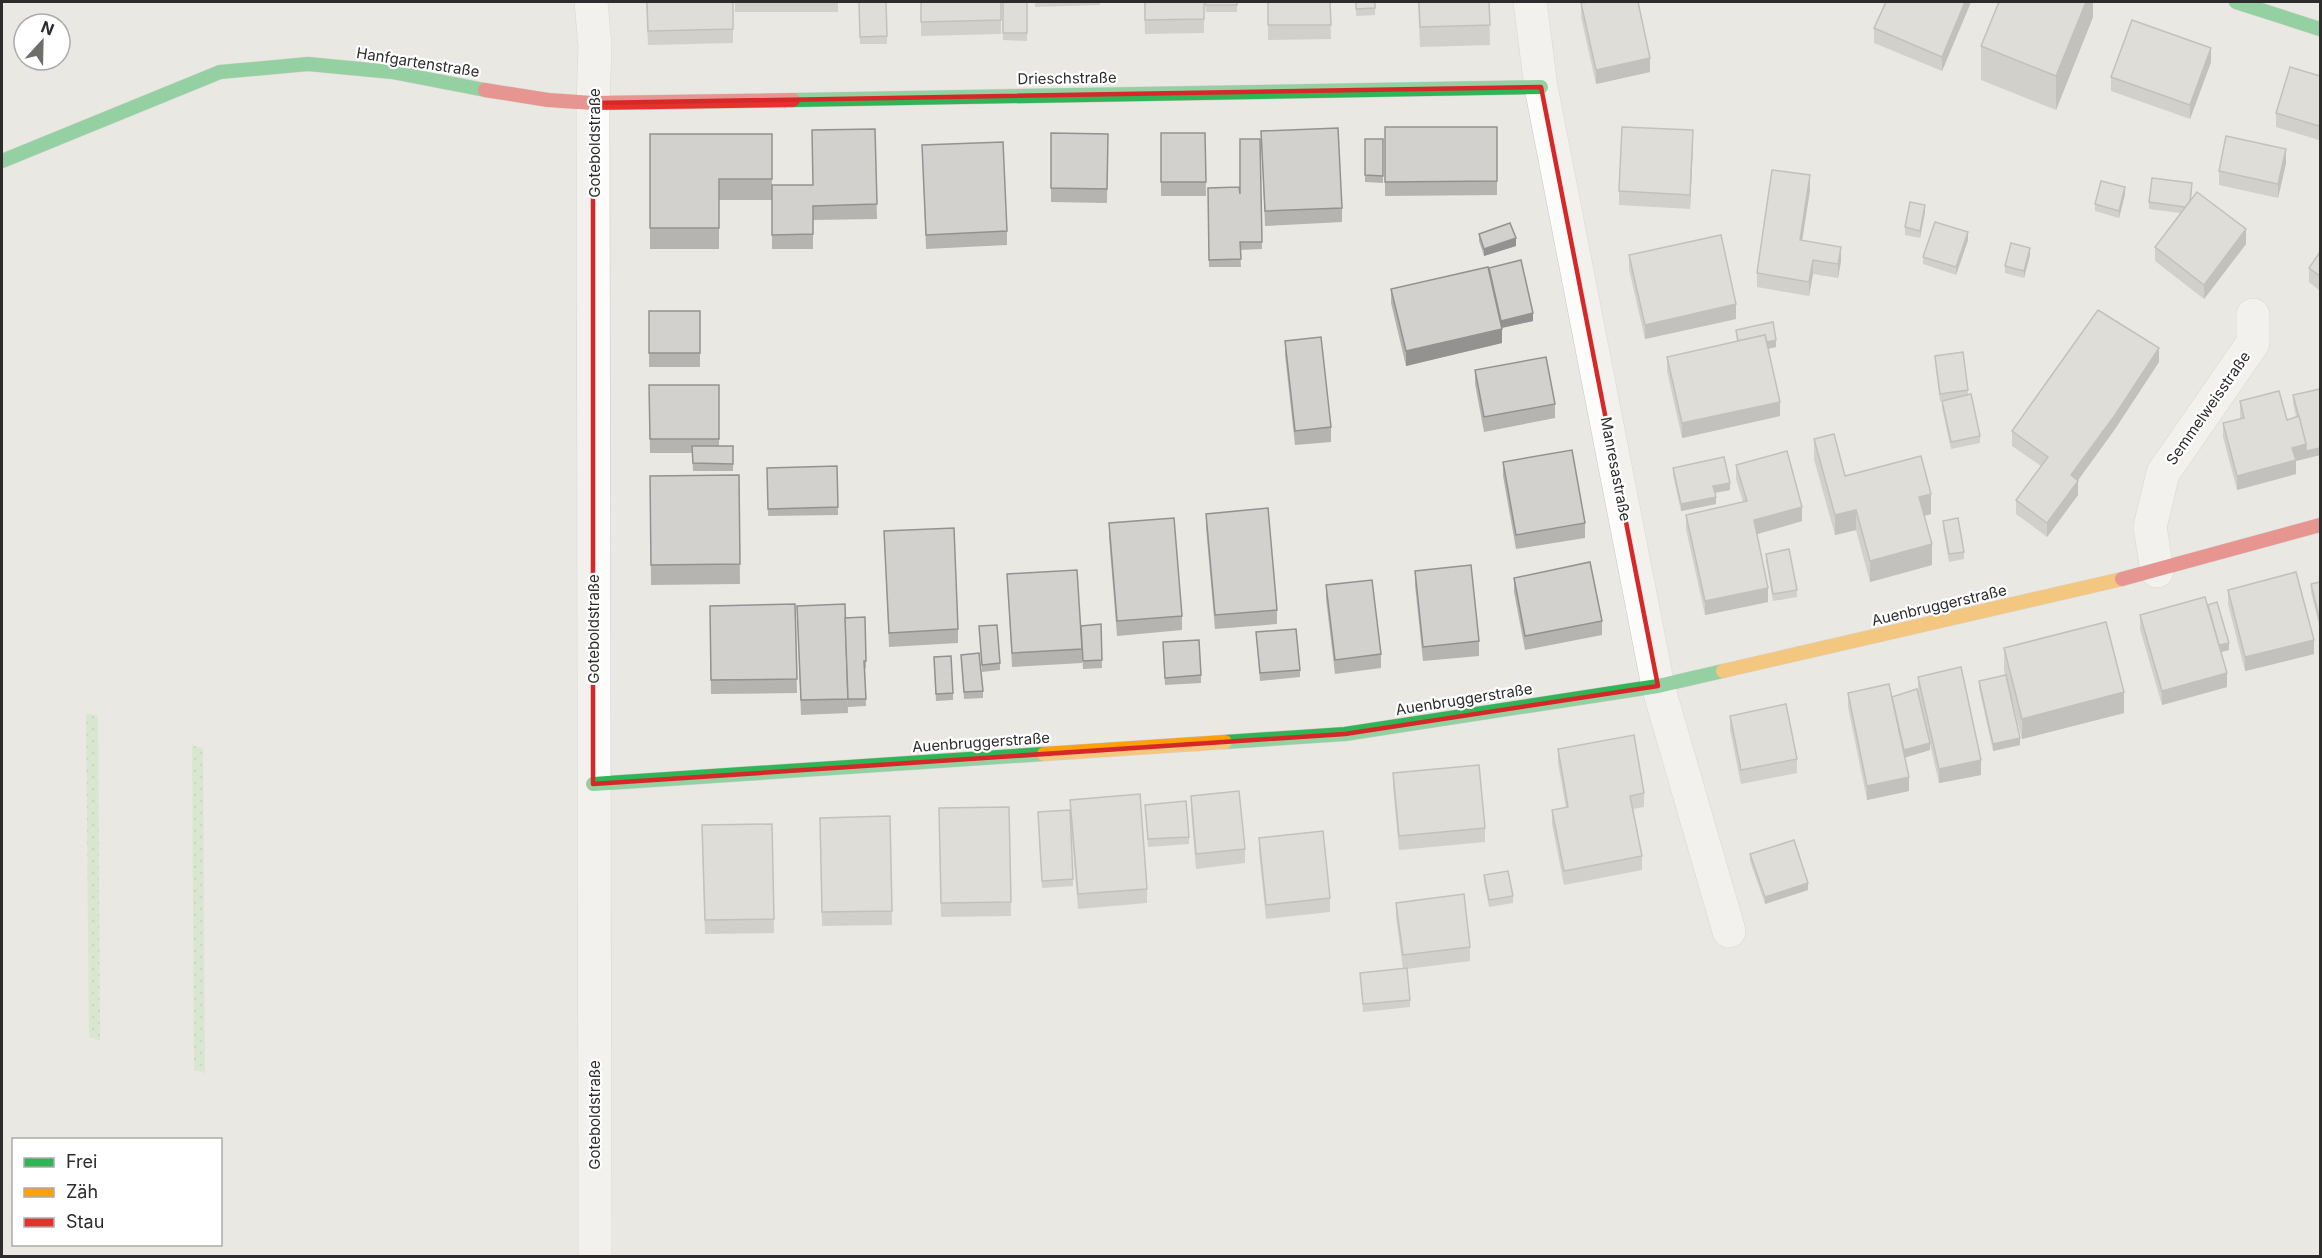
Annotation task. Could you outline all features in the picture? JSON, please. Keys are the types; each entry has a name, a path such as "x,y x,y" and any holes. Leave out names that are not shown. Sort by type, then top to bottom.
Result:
{"street":[{"name":"Goteboldstraße","path":"591,2 595,46 593,784 595,1257"},
{"name":"Manresastraße","path":"1530,2 1541,87 1658,686 1729,931"},
{"path":"2236,2 2320,29"},
{"name":"Hanfgartenstraße","path":"2,161 220,72 308,64 392,72 548,100 594,103"},
{"name":"Drieschstraße","path":"594,103 1541,87"},
{"name":"Semmelweisstraße","path":"2157,571 2150,526 2163,473 2253,342 2253,315"},
{"name":"Auenbruggerstraße","path":"593,784 1345,734 1658,686 2157,571 2320,525"}],"highlighted area":[{"path":"1541,87 1658,686 1345,734 593,784 593,103"}],"green space":[{"path":"86,713 98,716 100,1041 89,1037"},
{"path":"192,745 203,749 205,1073 194,1070"}],"building":[{"path":"647,2 733,2 733,29 648,31"},
{"path":"859,2 886,2 887,36 860,37"},
{"path":"921,2 1001,2 1001,20 921,22"},
{"path":"1003,2 1027,2 1027,33 1003,33"},
{"path":"1145,2 1204,2 1204,19 1145,20"},
{"path":"1205,2 1237,2 1237,5 1206,5"},
{"path":"1268,2 1330,2 1331,25 1268,25"},
{"path":"1356,2 1375,2 1375,8 1356,9"},
{"path":"1419,2 1489,2 1490,25 1420,27"},
{"path":"1638,2 1650,58 1596,70 1581,3"},
{"path":"1886,2 1965,2 1942,57 1874,28"},
{"path":"1999,2 2086,2 2056,76 1981,46"},
{"path":"2132,20 2211,48 2190,105 2111,77"},
{"path":"2290,67 2320,76 2319,126 2276,113"},
{"path":"1385,127 1497,127 1497,181 1385,182"},
{"path":"1622,127 1693,130 1690,195 1619,191"},
{"path":"1338,128 1342,208 1265,211 1261,131"},
{"path":"875,129 877,204 813,206 813,234 772,235 772,185 813,185 812,130"},
{"path":"1051,133 1108,134 1107,189 1051,188"},
{"path":"1161,133 1205,133 1206,182 1161,182"},
{"path":"650,134 772,134 772,179 719,179 719,228 650,228"},
{"path":"2226,136 2286,149 2278,184 2219,171"},
{"path":"1240,139 1260,139 1262,242 1240,242 1241,259 1209,260 1208,188 1239,187 1240,194"},
{"path":"1365,139 1383,139 1383,176 1365,175"},
{"path":"1003,142 1007,231 926,235 922,145"},
{"path":"1772,170 1810,175 1800,240 1841,247 1838,264 1813,260 1809,282 1757,273"},
{"path":"2152,178 2192,183 2190,201 2185,207 2149,202"},
{"path":"2101,181 2125,187 2119,211 2095,204"},
{"path":"2197,192 2246,229 2204,285 2155,247"},
{"path":"1910,202 1925,205 1920,231 1905,227"},
{"path":"1935,222 1968,232 1956,267 1923,257"},
{"path":"1510,223 1516,238 1484,249 1479,234"},
{"path":"1721,235 1736,304 1645,325 1629,255"},
{"path":"2011,243 2030,248 2024,271 2005,266"},
{"path":"2320,252 2320,276 2309,268"},
{"path":"1521,260 1533,313 1501,321 1489,268"},
{"path":"1488,267 1502,329 1406,351 1391,289"},
{"path":"2098,310 2159,348 2115,415 2071,475 2078,481 2047,523 2016,500 2048,457 2012,431"},
{"path":"649,311 700,311 700,353 649,353"},
{"path":"1773,322 1776,340 1767,342 1765,335 1738,341 1736,330"},
{"path":"1765,335 1780,402 1682,423 1667,357"},
{"path":"1321,337 1331,427 1295,431 1285,341"},
{"path":"1963,352 1968,390 1940,394 1935,356"},
{"path":"1546,357 1555,404 1484,417 1475,370"},
{"path":"649,385 719,385 719,439 650,439"},
{"path":"2320,389 2320,448 2306,451 2293,395"},
{"path":"2279,391 2287,420 2299,416 2306,444 2292,448 2296,460 2237,476 2223,423 2244,418 2240,401"},
{"path":"1971,394 1980,436 1951,442 1942,401"},
{"path":"1834,434 1845,476 1921,456 1931,494 1919,497 1932,544 1870,561 1856,510 1835,515 1814,439"},
{"path":"692,446 733,446 733,464 693,463"},
{"path":"1572,450 1585,523 1516,535 1503,462"},
{"path":"1787,451 1802,507 1754,520 1768,588 1705,601 1686,515 1747,501 1736,465"},
{"path":"1724,457 1730,483 1713,486 1716,497 1681,504 1673,468"},
{"path":"837,466 838,507 768,509 767,468"},
{"path":"739,475 740,564 651,565 650,476"},
{"path":"1268,508 1277,610 1215,615 1206,514"},
{"path":"1174,518 1182,616 1117,621 1109,523"},
{"path":"1958,518 1964,552 1949,554 1943,521"},
{"path":"954,528 958,629 889,633 884,531"},
{"path":"1789,549 1797,590 1773,594 1766,554"},
{"path":"1590,562 1602,621 1525,636 1514,578"},
{"path":"1471,565 1479,641 1423,647 1415,571"},
{"path":"1077,570 1082,649 1012,653 1007,574"},
{"path":"2296,572 2314,640 2245,657 2228,590"},
{"path":"1372,580 1381,654 1335,660 1326,585"},
{"path":"2320,582 2320,621 2311,584"},
{"path":"2205,597 2227,673 2162,691 2140,615"},
{"path":"2217,602 2229,643 2219,645 2208,605"},
{"path":"795,604 797,679 711,680 710,606"},
{"path":"845,604 848,699 801,700 797,606"},
{"path":"865,617 866,699 848,699 845,618"},
{"path":"2106,622 2124,692 2022,719 2004,648"},
{"path":"1101,624 1102,660 1083,661 1081,626"},
{"path":"997,625 1000,663 982,665 979,626"},
{"path":"1296,629 1300,670 1260,673 1256,632"},
{"path":"1199,640 1201,675 1165,678 1163,642"},
{"path":"979,653 983,691 964,692 961,655"},
{"path":"951,656 953,693 936,694 934,657"},
{"path":"1961,667 1981,760 1939,769 1918,677"},
{"path":"2006,675 2020,738 1993,744 1979,681"},
{"path":"1889,684 1909,777 1867,786 1848,693"},
{"path":"1917,689 1930,743 1904,750 1892,697"},
{"path":"1786,704 1797,759 1741,770 1730,716"},
{"path":"1634,735 1644,793 1630,796 1642,856 1564,871 1552,810 1568,807 1558,749"},
{"path":"1479,765 1485,828 1399,836 1393,773"},
{"path":"1239,791 1245,849 1196,854 1191,796"},
{"path":"1140,794 1147,889 1078,894 1070,800"},
{"path":"1186,801 1189,837 1148,839 1145,805"},
{"path":"1009,807 1011,902 941,903 939,808"},
{"path":"1070,810 1073,879 1042,881 1038,812"},
{"path":"890,816 892,911 822,912 820,818"},
{"path":"772,824 774,919 705,920 702,825"},
{"path":"1323,831 1330,898 1266,905 1259,838"},
{"path":"1794,840 1808,883 1765,897 1750,854"},
{"path":"1508,871 1513,896 1489,900 1484,875"},
{"path":"1464,894 1470,947 1403,955 1396,903"},
{"path":"1407,968 1410,1000 1363,1004 1360,973"}],"traffic: fast":[{"path":"2236,2 2320,29"},
{"path":"2,161 220,72 308,64 392,72 485,90"},
{"path":"793,100 1541,87"},
{"path":"1225,742 1345,734 1658,686 1723,671"},
{"path":"593,784 1044,754"}],"traffic: slow":[{"path":"1723,671 2122,579"},
{"path":"1044,754 1225,742"}],"traffic: jam":[{"path":"485,90 548,100 593,103 793,100"},
{"path":"2122,579 2320,525"}]}
